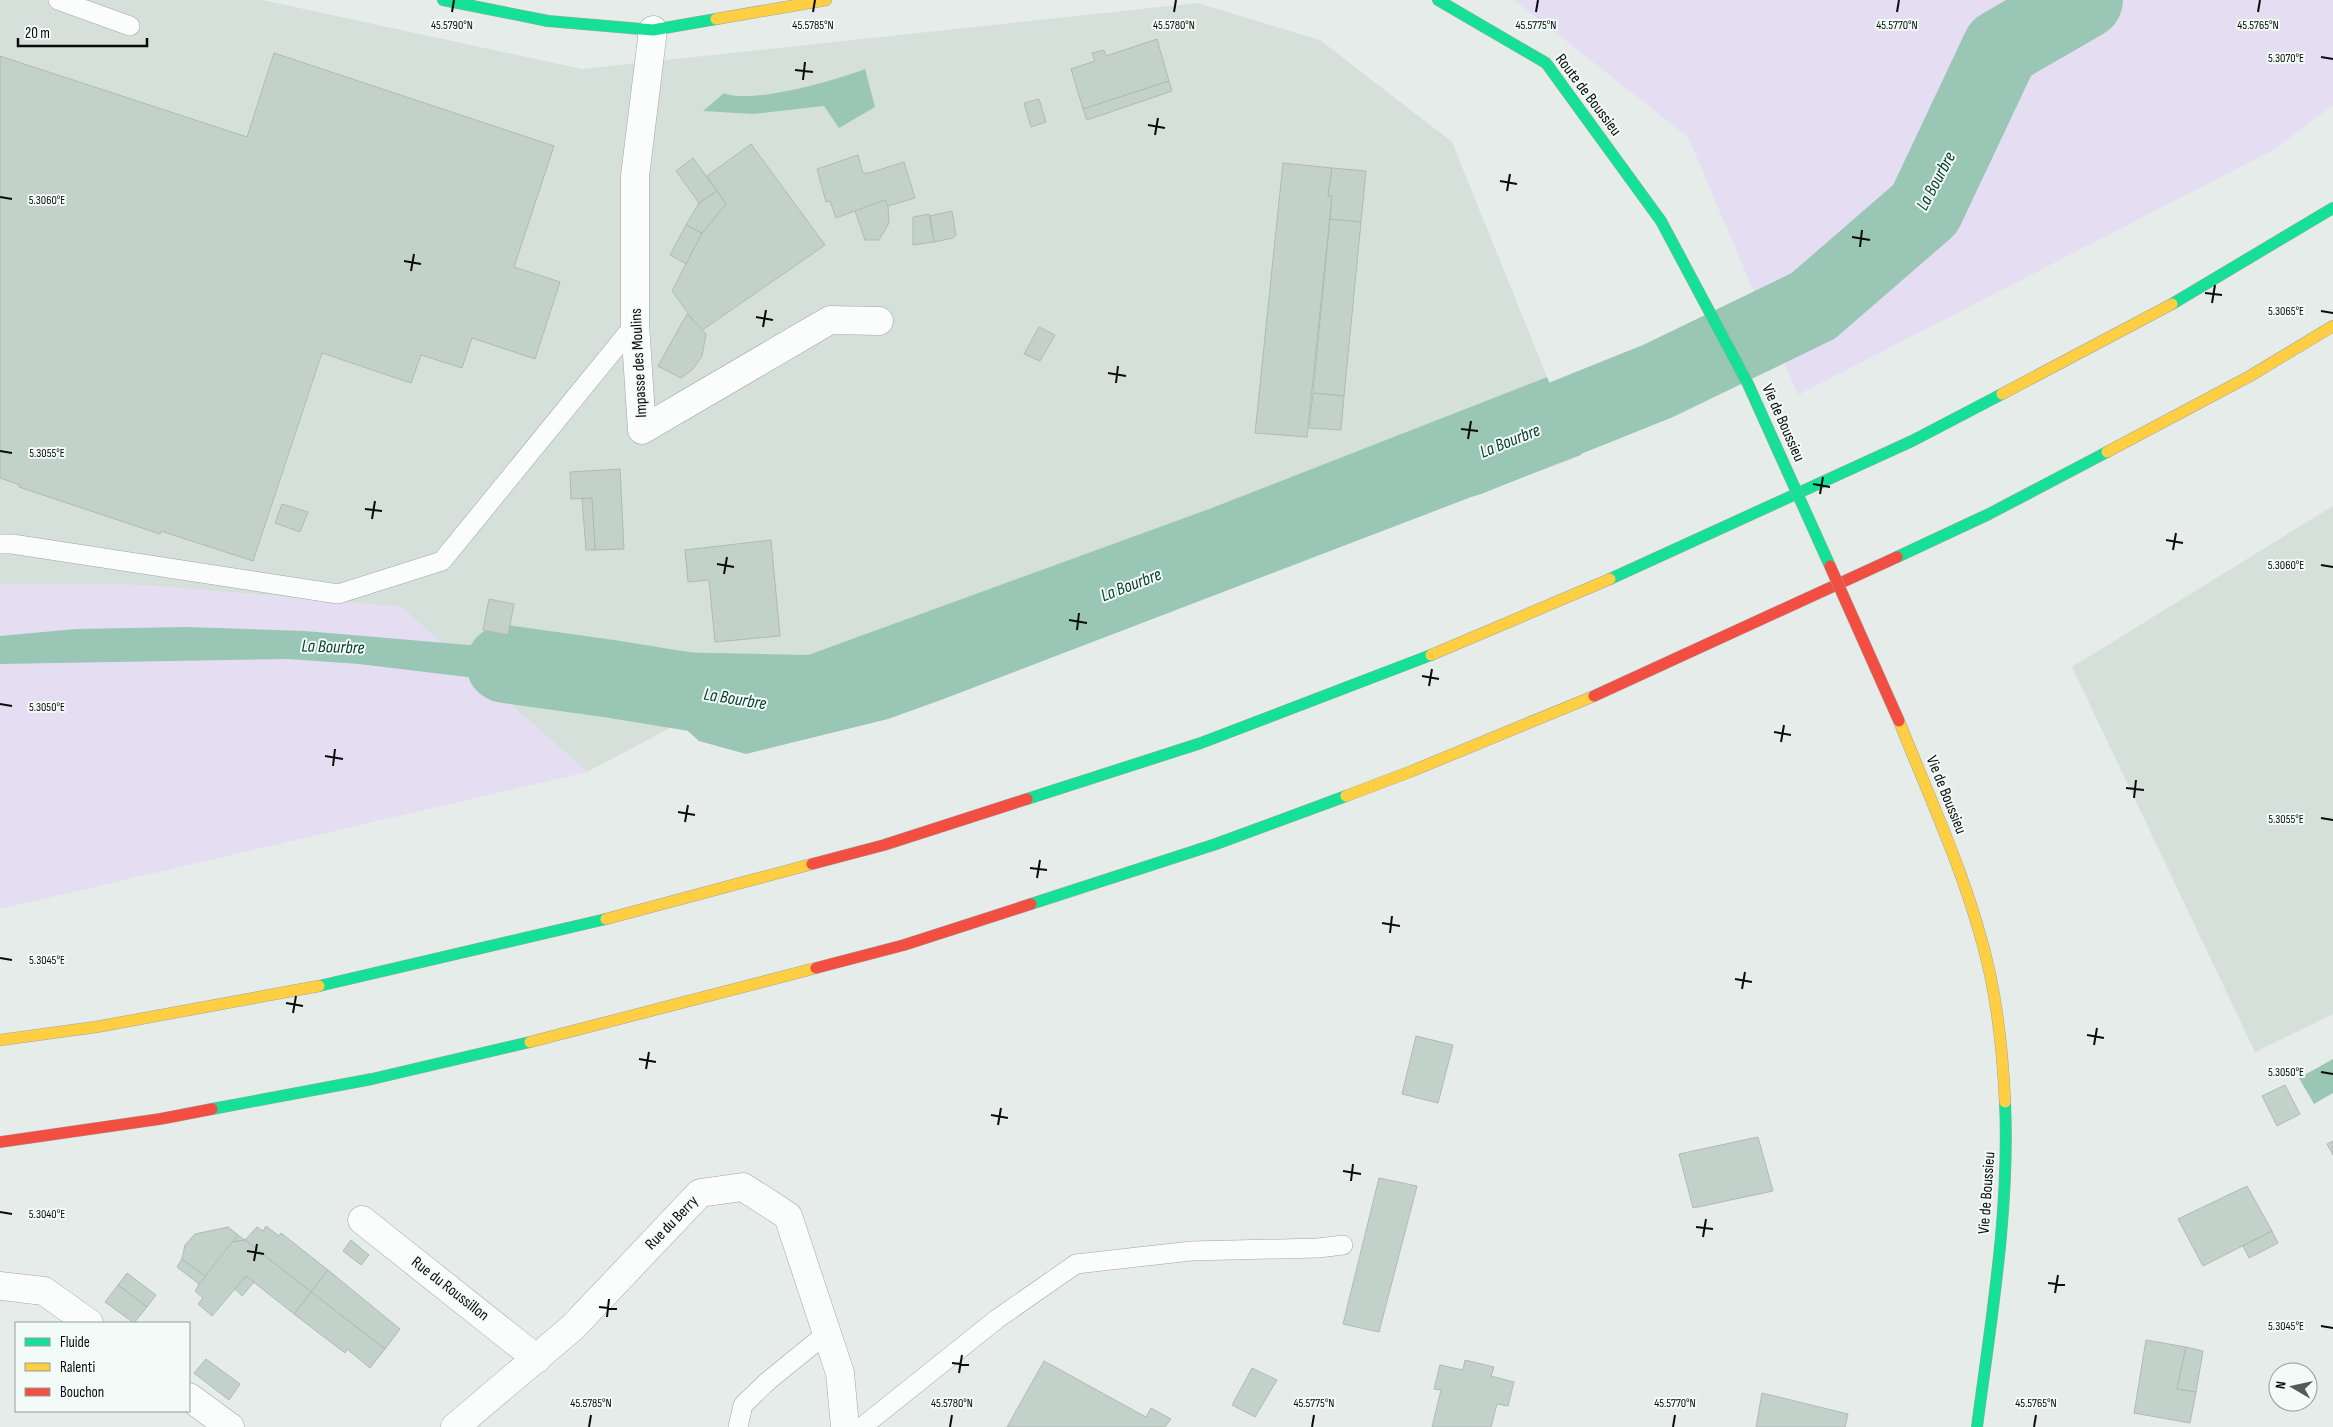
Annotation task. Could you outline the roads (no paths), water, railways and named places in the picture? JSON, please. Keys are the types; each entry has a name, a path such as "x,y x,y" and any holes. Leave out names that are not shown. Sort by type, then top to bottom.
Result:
{"main road":[{"path":"442,0 548,21 653,30 826,0"},
{"name":"Route de Boussieu","path":"1438,0 1546,63 1661,221"},
{"path":"0,1040 96,1027 318,986 566,930 884,845 1201,742 1390,672 1564,600 1912,441 2178,301 2333,208"},
{"name":"Vie de Boussieu","path":"1661,221 1748,384 1899,721 1948,846 1978,930 1997,1009 2006,1093 2007,1165 1998,1265 1977,1427"},
{"path":"0,1142 160,1119 372,1079 590,1028 904,945 1216,844 1412,771 1630,681 1989,514 2250,376 2333,326"}],"street":[{"name":"Impasse des Moulins","path":"653,30 635,176 635,324 642,430 830,320 879,321"},
{"name":"Rue du Berry","path":"455,1427 537,1359 572,1327 700,1193 744,1187 788,1216 840,1373 845,1427"},
{"name":"Rue du Roussillon","path":"362,1220 537,1359"},
{"path":"0,1286 44,1291 87,1322"},
{"path":"190,1398 230,1427"}],"lane":[{"path":"58,0 130,26"},
{"path":"0,544 12,544 338,594 442,561 635,324"},
{"path":"862,1427 997,1320 1076,1264 1191,1251 1318,1248 1342,1245"},
{"path":"738,1427 743,1404 827,1333"}],"water":[{"path":"865,69 875,107 839,128 824,106 754,114 703,111 724,93 736,96 773,94 815,85"},
{"path":"1547,377 1581,455 941,700 888,719 746,754 699,741 658,704 664,652 808,655 1209,509"},
{"path":"186,627 305,631 635,659 612,679 630,699 359,664 288,659 0,664 0,636 76,629"},
{"path":"2333,1059 2333,1093 2314,1104 2299,1078"}],"waterway":[{"name":"La Bourbre","path":"1466,458 1658,381 1813,306 1925,209 2001,48 2084,0"},
{"name":"La Bourbre","path":"505,664 766,704"}]}
